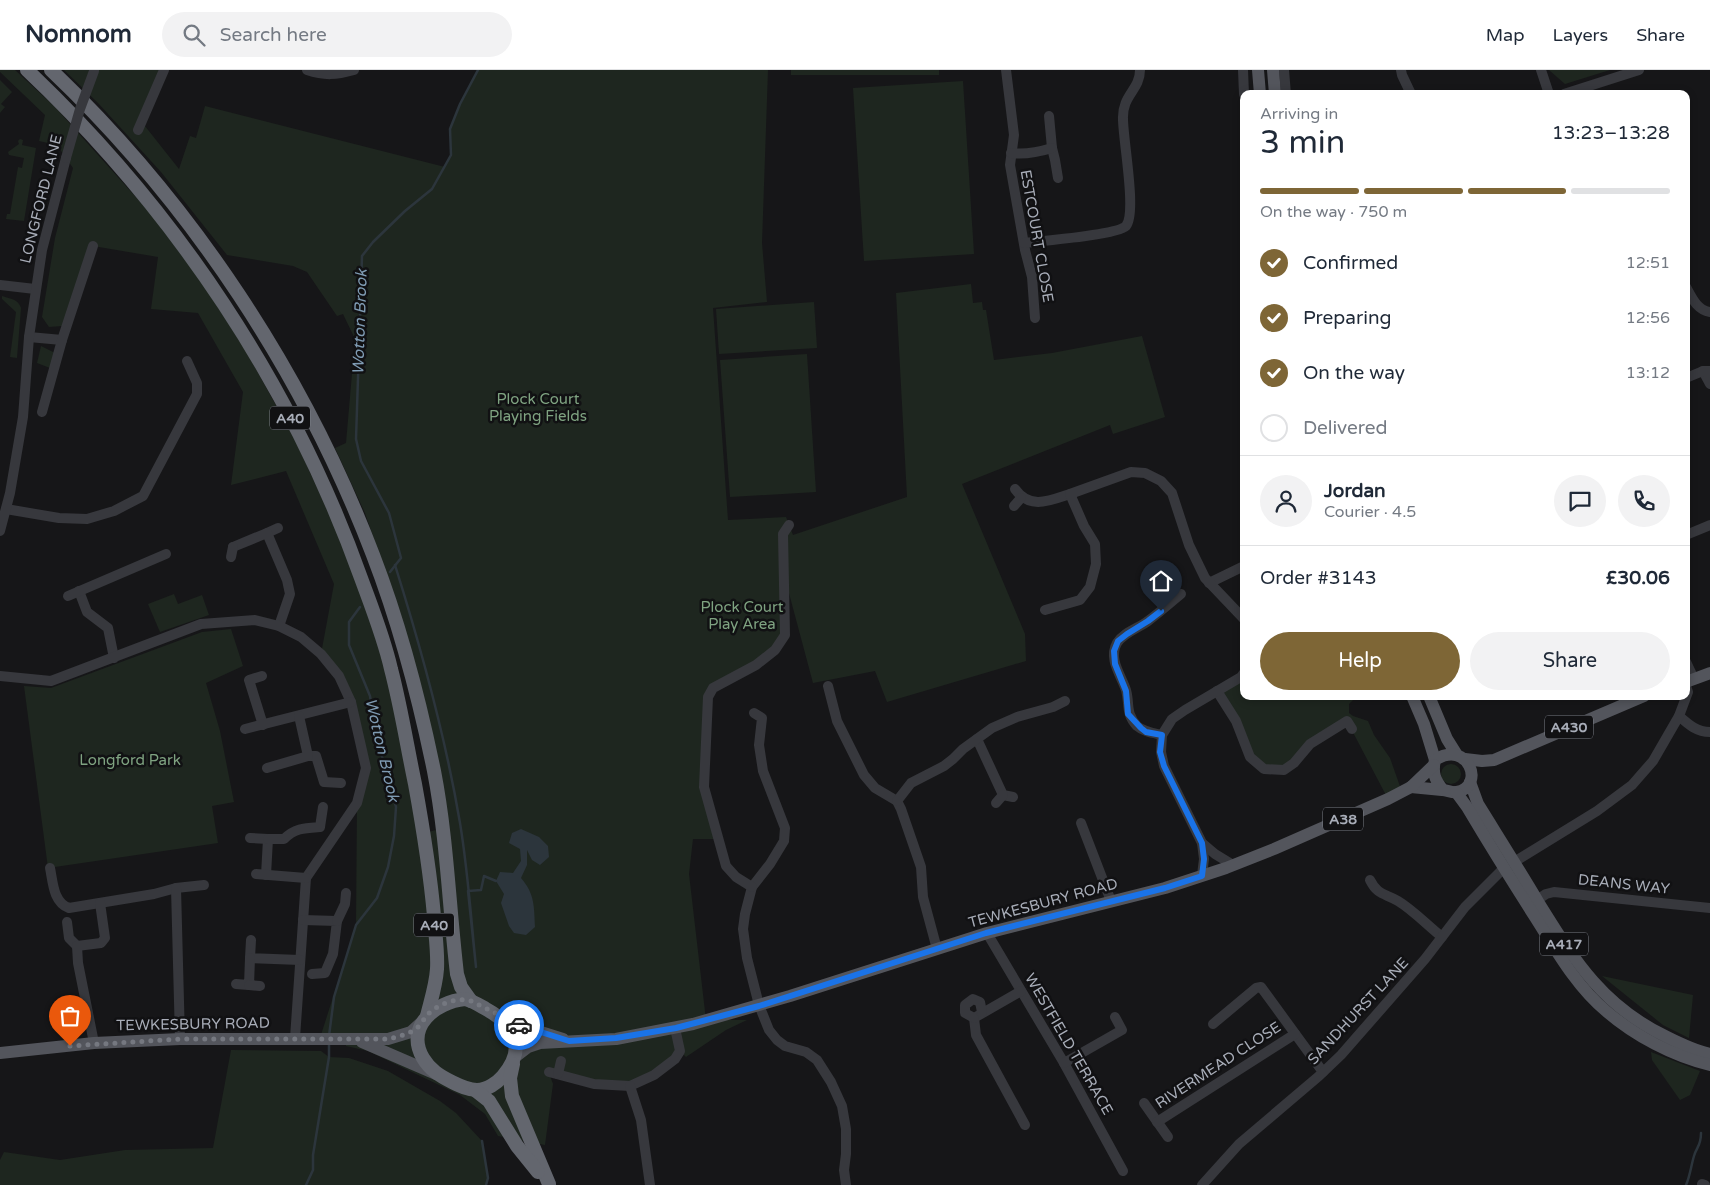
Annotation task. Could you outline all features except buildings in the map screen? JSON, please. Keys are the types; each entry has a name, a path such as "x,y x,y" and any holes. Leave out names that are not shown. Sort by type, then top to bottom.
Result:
{"highway":[{"name":"A40","path":"27,70 53,94 148,199 208,280 267,374 325,487 353,556 391,668 424,833 437,956 434,992 418,1037 419,1047 425,1061 438,1075 462,1087 475,1090 489,1101 517,1146 549,1185"},
{"name":"A40","path":"51,70 107,126 162,191 236,289 278,357 346,490 373,556 414,682 434,772 443,828 457,974 461,987 471,1001 497,1015 513,1033 516,1045 510,1078 512,1096 549,1185"},
{"path":"425,1018 450,1002 465,999 471,1001"},
{"path":"475,1090 487,1088 497,1082 514,1059"}],"main road":[{"path":"1258,70 1260,90"},
{"path":"1274,70 1276,90"},
{"path":"1690,682 1710,673"},
{"path":"1414,700 1424,724 1434,763 1435,781 1449,791"},
{"path":"1411,787 1449,791 1464,789 1470,782 1471,768 1447,739 1431,700"},
{"name":"A430","path":"1461,757 1482,761 1494,760 1635,700"},
{"path":"1434,763 1448,754 1461,757"},
{"name":"A430","path":"1470,782 1494,760"},
{"name":"TEWKESBURY ROAD","path":"514,1059 534,1045 616,1038 676,1028 759,1006 986,933 1165,888 1233,865 1388,799 1411,787 1434,763"},
{"name":"A417","path":"1470,782 1478,804 1509,865 1557,953 1580,984 1605,1011 1630,1029 1673,1052 1710,1065"},
{"name":"A417","path":"1449,791 1467,807 1537,900 1575,960 1608,998 1632,1017 1658,1033 1710,1054"},
{"name":"TEWKESBURY ROAD","path":"497,1015 525,1027 569,1041"},
{"name":"TEWKESBURY ROAD","path":"0,1053 94,1043 180,1039 388,1039 411,1032 425,1018"},
{"name":"TEWKESBURY ROAD","path":"357,1039 438,1075"}],"street":[{"name":"LONGFORD LANE","path":"0,531 10,493 23,417 29,337 42,250 80,109 95,70"},
{"path":"138,130 164,70"},
{"path":"307,70 336,75 354,70"},
{"name":"ESTCOURT CLOSE","path":"1006,70 1014,135 1010,158 1011,171 1032,277 1035,318"},
{"path":"1024,243 1108,232 1123,228 1127,224 1130,204 1123,109 1125,102 1138,82 1140,70"},
{"path":"1243,70 1244,90"},
{"path":"1284,70 1286,90"},
{"path":"1401,70 1409,90"},
{"path":"1541,70 1547,90"},
{"path":"1576,90 1638,70"},
{"path":"1049,116 1052,148 1058,178"},
{"path":"1012,153 1019,154 1052,148"},
{"path":"42,412 46,375 62,340 83,261 93,246"},
{"path":"0,284 35,289"},
{"path":"1690,294 1698,307 1710,312"},
{"path":"29,337 62,340"},
{"path":"6,509 60,518 86,518 114,511 143,496 197,394 196,370 187,361"},
{"path":"1690,377 1706,371 1710,384"},
{"path":"1014,506 1018,493 1034,503 1047,501 1131,472 1145,473 1161,481 1172,493 1189,545 1209,583 1240,615"},
{"path":"1050,606 1080,600 1090,587 1096,564 1095,544 1084,526 1070,494"},
{"path":"752,888 736,877 726,866 704,788 708,697 713,688 756,665 775,650 785,634 783,534 788,525"},
{"path":"1690,533 1710,525"},
{"path":"230,549 278,528"},
{"path":"267,533 290,594 279,626"},
{"path":"68,596 166,554"},
{"path":"1209,583 1240,568"},
{"path":"79,591 87,612 108,628 114,658"},
{"path":"1162,735 1146,732 1128,714 1126,691 1115,664 1114,651 1118,641 1178,600"},
{"path":"0,676 52,681 201,624 255,620 279,626 301,637 321,654 339,676 351,702 366,768 358,803 306,878 295,1038"},
{"path":"262,676 248,676 263,725"},
{"path":"1202,876 1204,859 1202,843 1164,766 1160,752 1162,735 1172,719 1240,678"},
{"path":"828,686 829,708 864,775 875,788 897,802 901,809 921,867 923,897 937,949"},
{"path":"1217,691 1236,721 1250,757 1264,769 1284,770 1294,763 1310,744 1351,722"},
{"name":"SANDHURST LANE","path":"1202,1185 1239,1144 1341,1055 1425,959 1465,907 1509,865 1597,811 1632,785 1653,761 1679,716 1685,700"},
{"path":"897,802 911,783 953,760 963,748 992,728 1017,717 1055,712 1065,701"},
{"path":"245,729 351,702"},
{"path":"298,716 308,756"},
{"path":"762,716 759,745 763,771 785,828 784,841 752,888 743,929 747,958 759,1006 769,1030 776,1040 785,1046 806,1052 817,1060 831,1082 842,1106 846,1129 844,1170 846,1185"},
{"path":"1679,716 1690,726 1700,731 1710,732"},
{"path":"977,739 999,799 1014,797"},
{"path":"267,768 308,756 316,756 324,782 341,783"},
{"path":"250,838 284,840 292,832 303,828 320,828 322,807"},
{"path":"1080,822 1111,902"},
{"path":"266,875 268,839"},
{"path":"1202,843 1233,865"},
{"path":"50,868 56,896 62,904 69,908 154,894 176,888 204,886"},
{"path":"256,874 306,878"},
{"path":"1371,887 1384,896 1397,900 1442,937"},
{"path":"176,888 180,1039"},
{"name":"DEANS WAY","path":"1537,900 1546,894 1554,892 1710,908"},
{"path":"312,974 325,973 333,954 337,921 345,904 346,893"},
{"path":"77,946 101,943 105,938 100,903"},
{"path":"303,920 337,921"},
{"path":"67,922 69,938 77,946 78,962 94,1043"},
{"name":"WESTFIELD TERRACE","path":"986,933 1064,1063 1123,1171"},
{"path":"249,985 251,940"},
{"path":"250,958 300,960"},
{"path":"236,984 260,986"},
{"name":"RIVERMEAD CLOSE","path":"1213,1024 1256,988 1261,987 1323,1072"},
{"path":"1021,991 978,1015 976,1035 1025,1124"},
{"path":"1064,1063 1122,1030 1115,1017"},
{"path":"561,1061 554,1073 594,1084 630,1086 654,1075 675,1059 680,1051 676,1028"},
{"name":"RIVERMEAD CLOSE","path":"1157,1122 1295,1034"},
{"path":"630,1086 641,1120 650,1185"},
{"name":"RIVERMEAD CLOSE","path":"1144,1103 1168,1137"}],"green space":[{"name":"Plock Court Playing Fields","path":"0,70 15,70 54,106 152,215 201,281 246,351 294,438 368,597 425,833 443,828 405,630 365,513 335,448 346,443 355,339 343,314 337,316 307,272 293,266 227,255 161,172 98,103 64,70 168,70 141,121 179,169 190,136 196,138 205,106 445,167 451,155 450,129 460,104 478,70 768,70 762,243 767,302 713,308 728,520 786,517 793,535 907,497 896,293 971,284 973,303 982,302 983,310 986,310 994,360 1052,353 1142,336 1165,417 1113,434 1110,425 962,484 1025,634 1026,661 887,702 875,671 813,683 786,582 785,635 775,650 713,688 704,787 717,839 693,839 689,874 706,1020 747,1020 726,1030 686,1057 680,1051 630,1086 549,1073 553,1084 545,1145 498,1136 485,1114 460,1095 368,1051 346,1046 346,1039 320,1038 356,925 357,803 366,768 351,702 321,654 334,584 286,471 231,485 243,392 198,313 151,309 158,257 93,246 62,326 49,327 42,317 55,238 73,168 57,145 39,141 45,115"},
{"path":"791,70 939,70 939,75 791,75"},
{"path":"1549,70 1610,70 1565,84"},
{"path":"0,80 12,92 1,104 5,107 0,113"},
{"path":"963,81 974,254 864,261 853,88"},
{"path":"20,139 23,140 22,145 36,148 24,221 6,219 7,214 10,214 18,167 22,168 24,158 9,155 8,152 19,144 18,141"},
{"path":"2,296 16,301 21,308 17,358 10,357 16,312 2,299"},
{"path":"814,302 817,348 719,354 716,309"},
{"path":"41,346 55,353 50,368 37,363"},
{"path":"807,354 816,492 730,497 720,360"},
{"path":"174,594 178,604 202,595 209,615 160,632 148,604"},
{"name":"Longford Park","path":"231,629 243,666 206,683 220,731 234,802 212,806 218,843 48,868 24,686 51,688 202,632"},
{"path":"1240,676 1240,700 1353,700 1349,704 1349,713 1368,721 1374,735 1390,758 1402,792 1388,799 1347,721 1284,770 1259,766 1217,691"},
{"path":"1451,764 1458,767 1461,774 1458,781 1451,784 1444,781 1441,774 1444,767"},
{"path":"1602,976 1693,995 1689,1038 1663,1025"},
{"path":"231,1050 321,1051 329,1057 349,1058 388,1071 440,1101 456,1113 482,1141 488,1178 486,1185 0,1185 0,1160 4,1152 60,1160 125,1150 213,1148"},
{"path":"1651,1052 1700,1071 1690,1095 1680,1100 1652,1060"}],"shaded area":[{"path":"521,829 539,837 548,846 549,857 540,865 532,860 527,850 527,865 521,878 531,895 535,927 526,935 514,933 509,926 501,903 504,894 496,881 500,872 513,873 521,861 520,849 509,843 512,833"}],"waterway":[{"name":"Wotton Brook","path":"390,572 401,558 389,513 361,461 356,439 362,256 373,242 405,211 432,189 451,155 450,129 460,104 478,70"},
{"path":"395,565 432,693 454,790 465,859 467,877 469,895 476,967 468,891 481,890 484,876 496,881"},
{"name":"Wotton Brook","path":"329,1036 334,997 356,925 377,898 388,867 394,836 396,807 376,735 370,696 349,645 349,622 360,607"},
{"name":"Wotton Brook","path":"306,1185 313,1170 313,1155 329,1057 329,1044"},
{"path":"1686,1185 1694,1156 1700,1143 1701,1133"},
{"path":"482,1141 488,1178 486,1185"}],"way so far":[{"path":"70,1046 180,1039 388,1039 411,1032 427,1016 443,1004 465,999 519,1025"}],"route":[{"path":"519,1025 569,1041 616,1038 676,1028 759,1006 986,933 1165,888 1202,876 1204,859 1202,843 1164,766 1160,752 1162,735 1146,732 1137,726 1128,714 1126,691 1115,664 1114,651 1118,641 1161,611"}],"park label":[{"name":"Plock Court Play Area","path":"742,616"}]}
